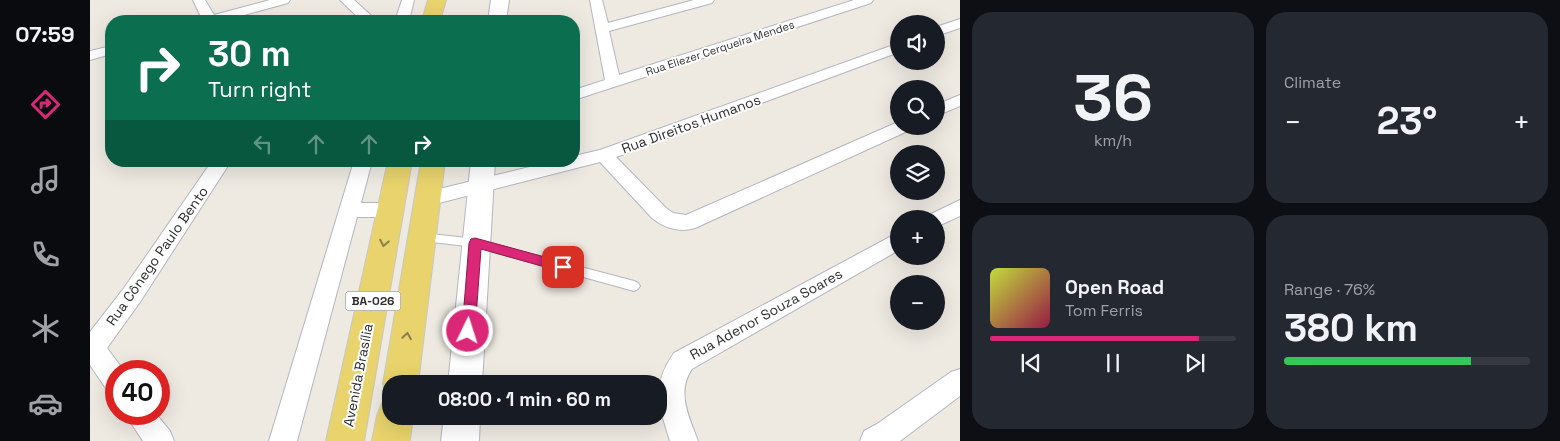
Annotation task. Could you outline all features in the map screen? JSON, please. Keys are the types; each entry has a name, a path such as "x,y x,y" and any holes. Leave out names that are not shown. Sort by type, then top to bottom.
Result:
{"main road":[{"path":"433,15 437,0"},
{"path":"449,0 449,15"},
{"name":"Avenida Brasília","path":"345,441 399,167"},
{"name":"BA-026","path":"401,375 431,167"},
{"path":"391,441 394,425"}],"street":[{"path":"199,0 206,15"},
{"path":"230,15 284,0"},
{"path":"346,0 363,15"},
{"path":"404,15 408,0"},
{"path":"498,15 500,0"},
{"path":"596,0 613,83"},
{"path":"602,29 708,0"},
{"name":"Rua Eliezer Cerqueira Mendes","path":"580,93 867,0"},
{"path":"945,29 960,23"},
{"name":"Rua Direitos Humanos","path":"580,160 604,156 890,50"},
{"path":"90,56 105,52"},
{"path":"945,107 960,100"},
{"path":"604,156 659,213 668,220 688,223 890,132"},
{"name":"Rua Cônego Paulo Bento","path":"91,348 167,245 218,167"},
{"path":"283,441 361,167"},
{"name":"Rua Direitos Humanos","path":"427,199 481,175 533,167"},
{"path":"466,375 481,175"},
{"path":"945,215 960,207"},
{"path":"350,210 391,210"},
{"name":"Rua Adenor Souza Soares","path":"684,441 671,399 670,384 675,371 683,361 890,245"},
{"path":"91,348 105,367"},
{"path":"874,441 887,434 960,381"},
{"path":"148,425 160,441"},
{"path":"460,441 461,425"}],"lane":[{"path":"422,237 475,243 634,286"}],"route":[{"path":"468,331 475,243 563,267"}]}
